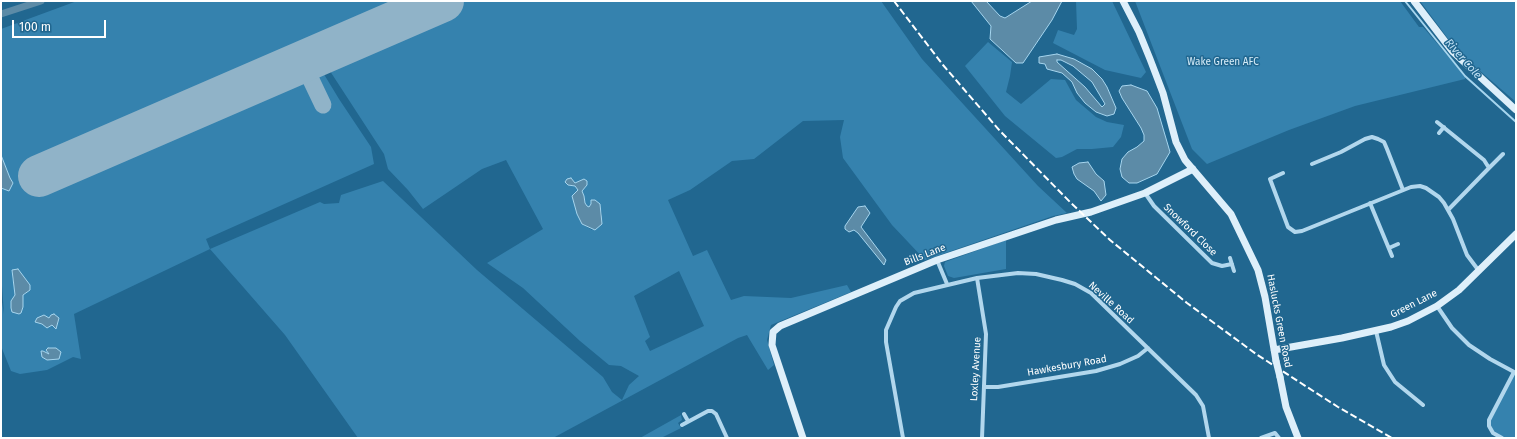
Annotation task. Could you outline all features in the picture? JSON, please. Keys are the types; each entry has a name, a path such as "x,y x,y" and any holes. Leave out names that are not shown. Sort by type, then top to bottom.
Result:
{"street":[{"name":"Haslucks Green Road","path":"1123,1 1139,32 1150,59 1163,93 1176,142 1185,160 1231,214 1258,270 1265,296 1276,361 1286,407 1298,438"},
{"path":"1414,1 1453,52 1516,110"},
{"path":"1437,122 1484,160 1489,168"},
{"path":"1439,134 1444,127"},
{"path":"1312,164 1372,137 1384,142 1403,190"},
{"path":"1448,210 1503,154"},
{"name":"Bills Lane","path":"803,438 772,345 773,332 780,326 937,260 1056,220 1091,212 1144,193 1193,169"},
{"path":"1283,173 1270,180 1288,227 1295,232 1302,231 1403,190 1415,186 1426,188 1439,197 1448,210 1468,255 1480,271"},
{"name":"Snowford Close","path":"1144,193 1154,206 1212,263 1222,266 1232,264"},
{"path":"1370,203 1392,256"},
{"name":"Green Lane","path":"1274,350 1326,342 1397,326 1437,306 1459,290 1516,234"},
{"path":"1389,248 1398,244"},
{"name":"Snowford Close","path":"1230,258 1234,271"},
{"path":"937,260 947,284"},
{"name":"Neville Road","path":"903,438 886,342 886,330 900,301 914,293 947,284 1018,273 1036,274 1076,284 1091,293 1196,395 1202,406 1209,438"},
{"name":"Loxley Avenue","path":"978,278 986,334 982,438"},
{"path":"1437,306 1452,328 1469,345 1515,373 1489,420 1489,426 1494,433 1502,438"},
{"path":"1376,331 1384,365 1395,382 1423,405"},
{"name":"Hawkesbury Road","path":"984,387 998,387 1096,371 1120,364 1138,356 1148,348"},
{"path":"682,425 708,411 712,411 716,414 727,438"},
{"path":"684,414 688,421"},
{"path":"1261,438 1275,433 1278,438"}],"green space":[{"path":"77,1 881,1 922,59 1038,186 1067,213 1053,216 925,260 892,225 843,158 840,137 844,120 803,121 754,159 732,161 690,190 668,200 693,256 707,250 731,300 744,296 791,298 847,285 851,292 771,325 767,340 774,365 768,370 747,335 738,338 553,438 358,438 285,335 210,249 74,314 81,359 73,357 47,370 20,374 11,371 1,346 1,296 4,314 2,286 1,289 1,188 9,190 13,183 1,155 1,29","holes":["328,68 384,154 388,169 408,190 423,209 482,169 506,160 543,229 487,263 523,288 580,341 609,365 621,366 639,376 629,385 622,400 612,392 603,377 477,270 383,181 341,195 339,203 324,204 320,202 210,249 206,239 374,164 371,147 322,71","573,181 575,183 580,181 587,185 582,191 587,206 589,207 591,200 600,204 602,215 592,230 582,224 577,214 574,194 578,190 575,186 571,186","12,270 25,279 30,285 30,290 23,295 23,307 11,301 15,295","679,271 704,326 650,351 645,341 650,337 634,296"]},
{"path":"1076,1 1112,1 1146,72 1141,78 1105,70 1053,43 1058,30 1074,35 1077,29"},
{"name":"Wake Green AFC","path":"1135,1 1400,1 1419,27 1423,27 1465,76 1465,79 1355,106 1289,130 1207,164 1192,149"},
{"path":"1420,1 1516,1 1516,102 1465,58 1452,44"},
{"path":"988,42 1012,62 1006,92 1021,104 1051,79 1065,80 1076,100 1096,117 1107,122 1124,125 1121,137 1113,147 1077,149 1062,157 1056,158 1005,116 965,66"},
{"path":"1006,240 1006,269 954,278 948,276 944,266 945,262"},
{"path":"1514,372 1516,373 1516,438 1502,438 1493,433 1489,420"},
{"path":"681,415 682,420 678,423 681,428 661,438 640,438"}],"shaded area":[{"path":"971,1 986,1 1000,16 1005,18 1032,1 1062,1 1052,20 1023,63 1016,63 990,39 991,26"},
{"path":"1057,54 1074,59 1092,69 1102,79 1107,87 1116,108 1114,114 1107,116 1096,112 1085,103 1077,93 1072,82 1062,73 1047,69 1045,64 1039,63 1039,57","holes":["1057,60 1061,60 1073,66 1092,82 1105,104 1102,107 1085,87 1057,62"]},
{"path":"1131,85 1147,91 1157,108 1170,152 1157,174 1137,183 1129,183 1122,177 1120,169 1122,159 1128,152 1144,141 1144,135 1141,128 1119,91 1122,86"},
{"path":"1,155 13,183 9,191 1,188"},
{"path":"1088,162 1096,174 1104,181 1106,195 1101,201 1094,191 1077,179 1074,174 1072,167 1079,163"},
{"path":"571,178 575,183 584,179 587,181 587,185 582,191 587,206 589,207 591,204 591,200 595,200 600,204 602,224 595,230 582,224 577,214 572,196 578,190 575,186 568,185 565,182 567,179"},
{"path":"865,206 870,213 861,227 886,260 884,265 858,233 854,230 849,232 845,229 845,226 858,207"},
{"path":"18,269 30,285 30,290 23,295 23,307 21,313 19,314 12,312 11,308 11,301 15,295 12,270"},
{"path":"54,314 59,318 56,329 52,325 47,328 42,324 35,322 37,318 44,315 49,318"},
{"path":"48,348 56,348 61,352 59,359 47,360 42,357 41,351 49,354 46,350"}],"waterway":[{"path":"1,14 41,1"},
{"name":"River Cole","path":"1405,1 1465,76 1516,122"}],"taxiway":[{"path":"303,63 323,105"}],"runway":[{"path":"39,176 443,1"}],"railway":[{"path":"894,1 943,65 1000,131 1110,240 1187,303 1256,354 1338,407 1392,438"}]}
